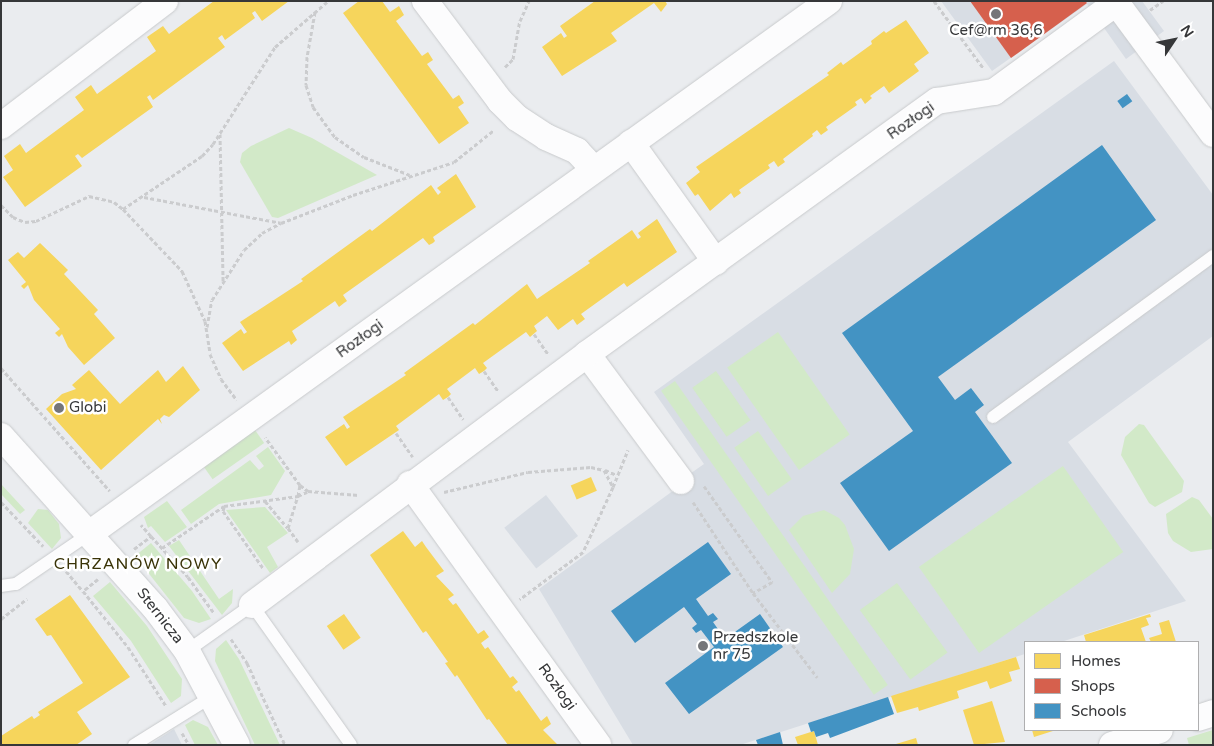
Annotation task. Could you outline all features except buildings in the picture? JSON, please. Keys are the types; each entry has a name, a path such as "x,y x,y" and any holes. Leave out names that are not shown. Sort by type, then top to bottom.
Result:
{"street":[{"path":"1,126 165,1"},
{"path":"425,1 485,82 514,114 531,129 578,151 594,170"},
{"name":"Rozłogi","path":"89,534 829,1"},
{"path":"1116,2 1213,134"},
{"name":"Rozłogi","path":"252,605 406,480 587,354 937,102 998,89 1116,2"},
{"path":"631,143 716,262"},
{"path":"587,354 639,424 691,482"},
{"name":"Sternicza","path":"1,436 155,608 187,651 237,745"},
{"name":"Rozłogi","path":"406,480 598,745"},
{"path":"1199,718 1213,713"},
{"path":"1112,745 1157,731"}],"lane":[{"path":"993,417 1213,256"},
{"path":"1,586 16,584 89,534"},
{"path":"187,651 252,605 351,745"},
{"path":"134,745 211,698"}],"path":[{"path":"123,209 190,167 220,133 275,47 328,1"},
{"path":"485,82 513,59 520,21 529,1"},
{"path":"934,1 998,89"},
{"path":"1145,14 1163,1"},
{"path":"315,11 307,57 306,85 313,107 335,137 371,161 410,175"},
{"path":"206,330 212,300 223,280 244,250 262,233 281,223 410,175 454,162 514,114"},
{"path":"220,133 220,212 223,280"},
{"path":"1,205 13,217 24,222 36,221 90,196 114,202 123,209 182,271 195,294 206,330 210,354 221,379 300,485 308,491"},
{"path":"144,197 281,223"},
{"path":"534,334 553,360"},
{"path":"484,371 502,397"},
{"path":"448,397 466,424"},
{"path":"503,612 583,552 639,424"},
{"path":"162,548 224,506 298,496 308,491 406,480 396,433"},
{"path":"436,494 528,472 590,467 604,470 617,476"},
{"path":"604,470 612,487"},
{"path":"691,482 772,582 753,593"},
{"path":"691,482 714,537 816,677"},
{"path":"264,500 288,528 300,485"},
{"path":"224,506 223,511 276,587"}],"shaded area":[{"path":"941,1 1142,1 1164,31 1126,59 1087,4 992,71"},
{"path":"1114,61 1213,195 1213,336 1068,442 1186,601 1064,641 1024,641 1024,654 740,745 633,745 539,589 685,482 684,478 704,464 654,392"},
{"path":"546,495 578,536 536,569 504,528"},
{"path":"174,729 182,745 149,745"}],"green space":[{"path":"289,128 312,138 377,175 278,218 272,217 240,162 242,153 251,146"},
{"path":"778,332 850,434 799,470 727,368"},
{"path":"716,371 750,420 727,437 692,388"},
{"path":"675,381 888,685 874,695 661,391"},
{"path":"1139,424 1144,425 1184,481 1182,492 1155,507 1149,503 1121,455 1125,437"},
{"path":"255,430 264,443 213,479 203,466"},
{"path":"758,431 792,479 768,496 734,448"},
{"path":"268,447 285,471 271,495 219,504 191,524 181,510 250,460 259,470 264,466 256,456"},
{"path":"1063,466 1123,552 979,653 919,567"},
{"path":"1,484 25,510 20,514 1,494"},
{"path":"1192,497 1199,500 1213,519 1213,549 1191,552 1173,541 1168,533 1166,514"},
{"path":"167,501 187,527 165,542 151,526 148,528 144,517"},
{"path":"265,507 288,533 267,547 278,567 270,573 226,510"},
{"path":"38,509 48,510 59,524 61,538 52,549 28,523"},
{"path":"824,510 839,518 845,525 854,549 850,574 832,593 789,530 803,516"},
{"path":"179,540 219,599 233,589 232,603 222,615 169,546"},
{"path":"151,543 192,591 211,619 199,623 184,618 135,556"},
{"path":"110,582 147,626 182,679 181,696 171,703 131,641 93,596"},
{"path":"897,583 948,653 910,680 860,610"},
{"path":"226,640 239,659 280,745 255,745 215,661 216,649"},
{"path":"193,720 208,727 218,745 195,745 185,725"},
{"path":"1213,730 1213,745 1189,745 1187,738"}],"place":[{"name":"Cef@rm 36,6","path":"996,14"},
{"name":"Globi","path":"59,408"},
{"name":"Przedszkole nr 75","path":"703,646"}],"district":[{"name":"CHRZANÓW NOWY","path":"138,564"}]}
